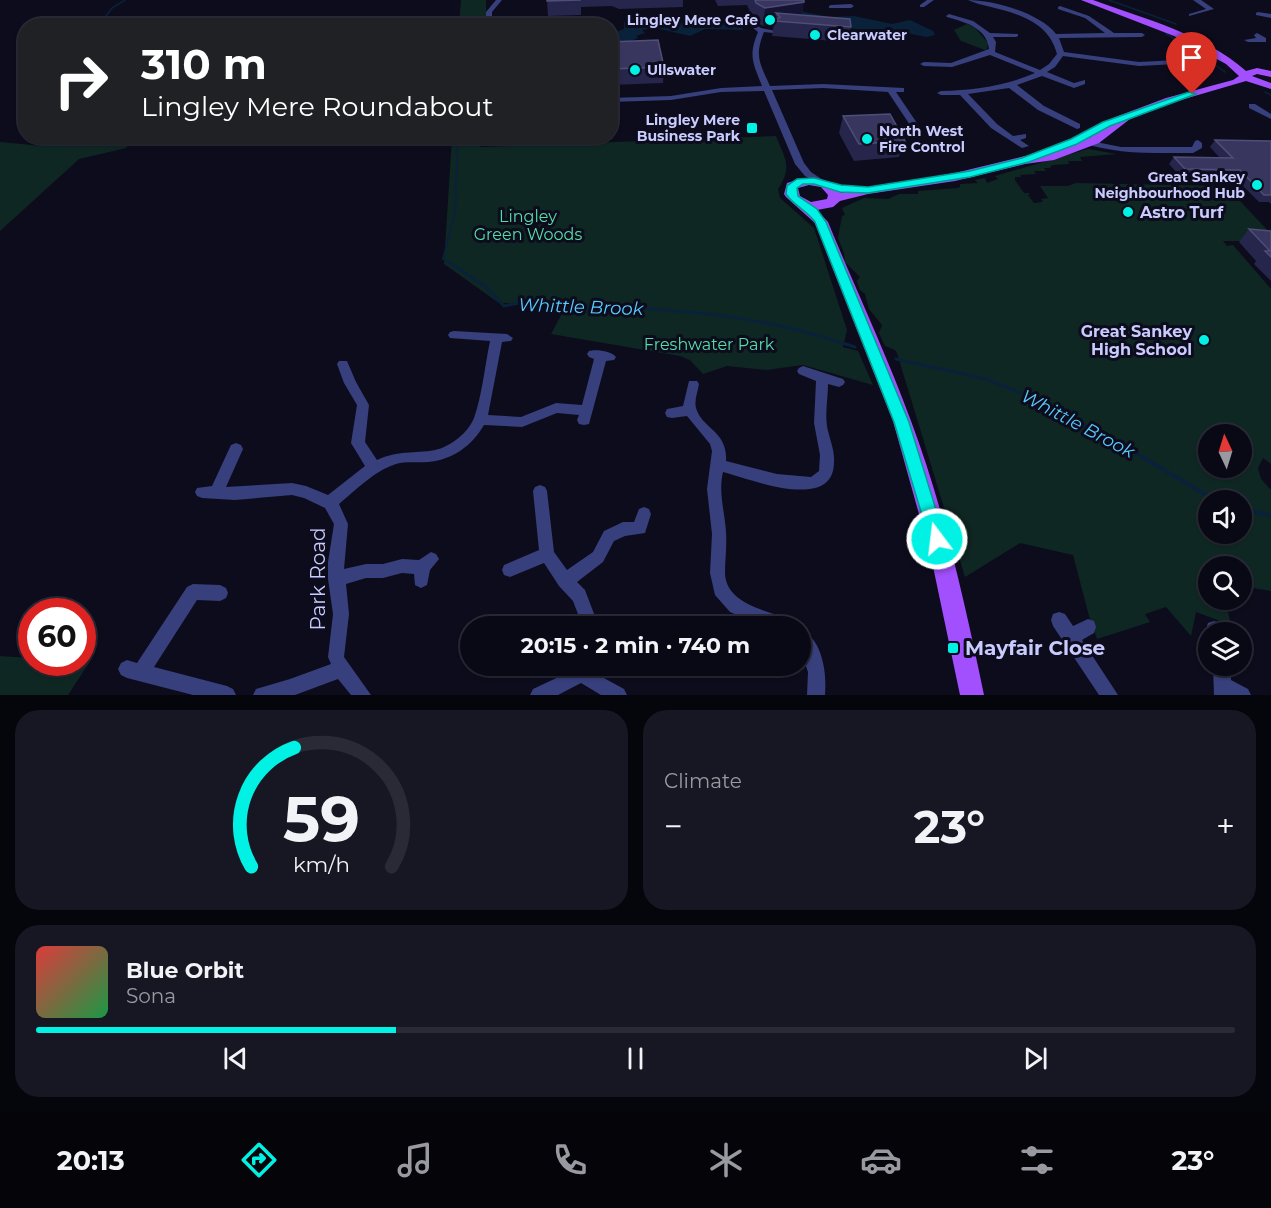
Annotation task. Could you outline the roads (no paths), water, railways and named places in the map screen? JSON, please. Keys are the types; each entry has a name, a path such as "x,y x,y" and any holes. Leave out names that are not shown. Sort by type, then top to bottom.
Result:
{"main road":[{"path":"1085,0 1177,34 1230,62 1271,74"},
{"path":"1230,62 1256,83 1269,86"},
{"path":"972,695 956,615 918,472 885,376 825,232 817,216 791,194 792,186 807,180 828,193 868,190 954,177 1025,160 1050,157 1126,117 1170,100 1224,86 1257,71"},
{"path":"1224,86 1269,86"},
{"path":"804,204 817,206 828,193"},
{"path":"825,232 828,193"}],"street":[{"path":"489,18 489,12 499,0"},
{"path":"971,0 1035,21 1056,36 1136,37"},
{"path":"997,7 1005,0"},
{"path":"1182,12 1191,17 1211,9 1196,0"},
{"path":"834,4 851,6"},
{"path":"1060,8 1087,17 1112,35"},
{"path":"924,63 952,65 990,52 994,47 987,35 976,25 949,16"},
{"path":"749,22 753,27 773,31"},
{"path":"762,30 755,47 755,60 766,88 800,164 828,193"},
{"path":"987,35 1016,35"},
{"path":"1056,36 1061,54"},
{"path":"1248,40 1264,38"},
{"path":"990,52 1078,84 1087,92"},
{"path":"1061,54 1110,63 1177,62"},
{"path":"941,93 1011,85 1040,72 1056,61 1061,54"},
{"path":"1155,54 1165,62"},
{"path":"1011,85 1041,108 1077,126"},
{"path":"618,100 671,98 721,90 766,88 836,86 901,90"},
{"path":"890,89 917,129"},
{"path":"962,92 994,126 1025,146"},
{"path":"1252,106 1271,117"},
{"path":"1064,120 1074,116"},
{"path":"1012,139 1023,136"},
{"path":"1087,139 1109,150 1192,150 1198,148 1198,143"},
{"path":"796,183 801,174 800,164"},
{"path":"330,503 374,468 393,459 413,455 432,456 461,445 474,433 480,420 502,338 454,335"},
{"path":"480,420 522,422 556,408 586,415 601,356"},
{"path":"342,364 363,405 358,443 374,468"},
{"path":"803,371 839,382"},
{"path":"718,465 794,483 809,484 818,481 826,472 828,459 820,428 822,378"},
{"path":"693,384 689,402 690,410 694,419 716,443 719,451 714,483 720,537 716,562 720,586 734,604 758,616"},
{"path":"672,413 690,410"},
{"name":"Park Road","path":"236,449 233,459 209,493 292,489 306,492 330,503 337,513 341,524 336,579 341,614 336,657 341,669"},
{"path":"540,491 547,554 565,581 579,596 587,616"},
{"path":"565,581 598,557 609,536 623,529 640,528 644,514"},
{"path":"510,570 547,554"},
{"path":"336,579 366,571 383,571 402,566 424,569"},
{"path":"220,593 193,592 134,671 227,695"},
{"path":"1059,620 1109,695"},
{"path":"1071,637 1088,627"},
{"path":"811,655 814,660 817,684 816,695"},
{"path":"262,695 290,688 341,669 362,695"},
{"path":"539,695 572,676"},
{"path":"591,676 618,695"},
{"path":"1223,690 1242,695"}],"water":[{"path":"799,11 830,17 854,16 892,24 910,20 933,31 935,35 926,37 887,29 856,29 794,20"},
{"path":"663,17 664,21 684,22 733,19 738,20 743,30 705,29 690,36 655,28 642,30 645,33 636,36 638,38 631,41 618,41 618,31 624,29 624,22 629,18"}],"waterway":[{"name":"Whittle Brook","path":"104,18 112,8 125,0"},
{"path":"1109,0 1176,24"},
{"path":"1166,34 1188,46 1225,72"},
{"path":"1265,92 1271,95"},
{"name":"Whittle Brook","path":"449,263 443,259 455,213 458,144"},
{"name":"Whittle Brook","path":"447,261 485,286 504,306 523,302 626,307 730,317 798,330 855,347"},
{"name":"Whittle Brook","path":"896,359 986,379 1043,402 1134,452"},
{"name":"Whittle Brook","path":"1132,451 1198,490"},
{"name":"Whittle Brook","path":"1252,511 1271,516"}],"place":[{"name":"Lingley Mere Cafe","path":"770,20"},
{"name":"Clearwater","path":"815,35"},
{"name":"Ullswater","path":"635,70"},
{"name":"Lingley Mere Business Park","path":"752,128"},
{"name":"North West Fire Control","path":"867,139"},
{"name":"Great Sankey Neighbourhood Hub","path":"1257,185"},
{"name":"Astro Turf","path":"1128,212"},
{"name":"Great Sankey High School","path":"1204,340"},
{"name":"Mayfair Close","path":"953,648"}],"park label":[{"name":"Lingley Green Woods","path":"528,225"},
{"name":"Freshwater Park","path":"709,344"}]}
